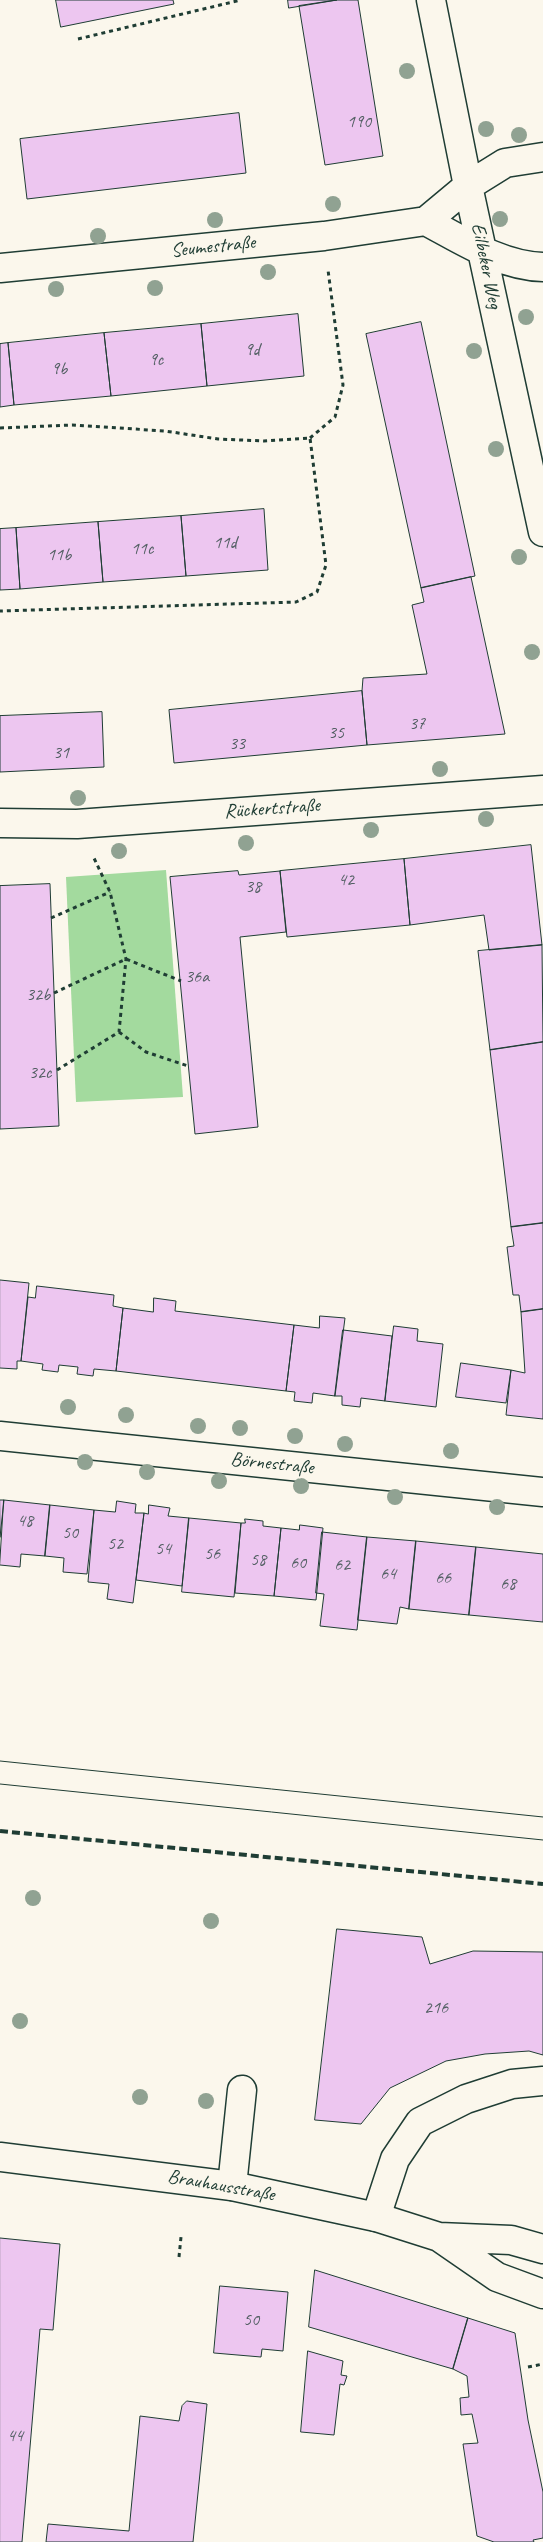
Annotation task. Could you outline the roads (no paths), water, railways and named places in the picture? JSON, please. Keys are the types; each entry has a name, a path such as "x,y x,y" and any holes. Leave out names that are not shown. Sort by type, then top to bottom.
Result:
{"street":[{"name":"Eilbeker Weg","path":"431,0 468,186 543,532"},
{"path":"543,157 505,163 468,186 426,221 482,251 526,266 543,267"},
{"name":"Seumestraße","path":"0,268 324,236 426,221"},
{"name":"Rückertstraße","path":"0,823 77,824 543,790"},
{"name":"Börnestraße","path":"0,1436 543,1492"},
{"path":"376,2217 394,2159 420,2122 466,2099 512,2084 543,2081"},
{"path":"232,2186 242,2090"},
{"name":"Brauhausstraße","path":"0,2157 232,2186 376,2217 439,2237 511,2240 543,2248"},
{"name":"Brauhausstraße","path":"439,2237 497,2277 543,2294"}],"tram line":[{"path":"0,1761 543,1817"},
{"path":"0,1784 543,1840"}],"railway":[{"path":"0,1831 543,1884"}]}
